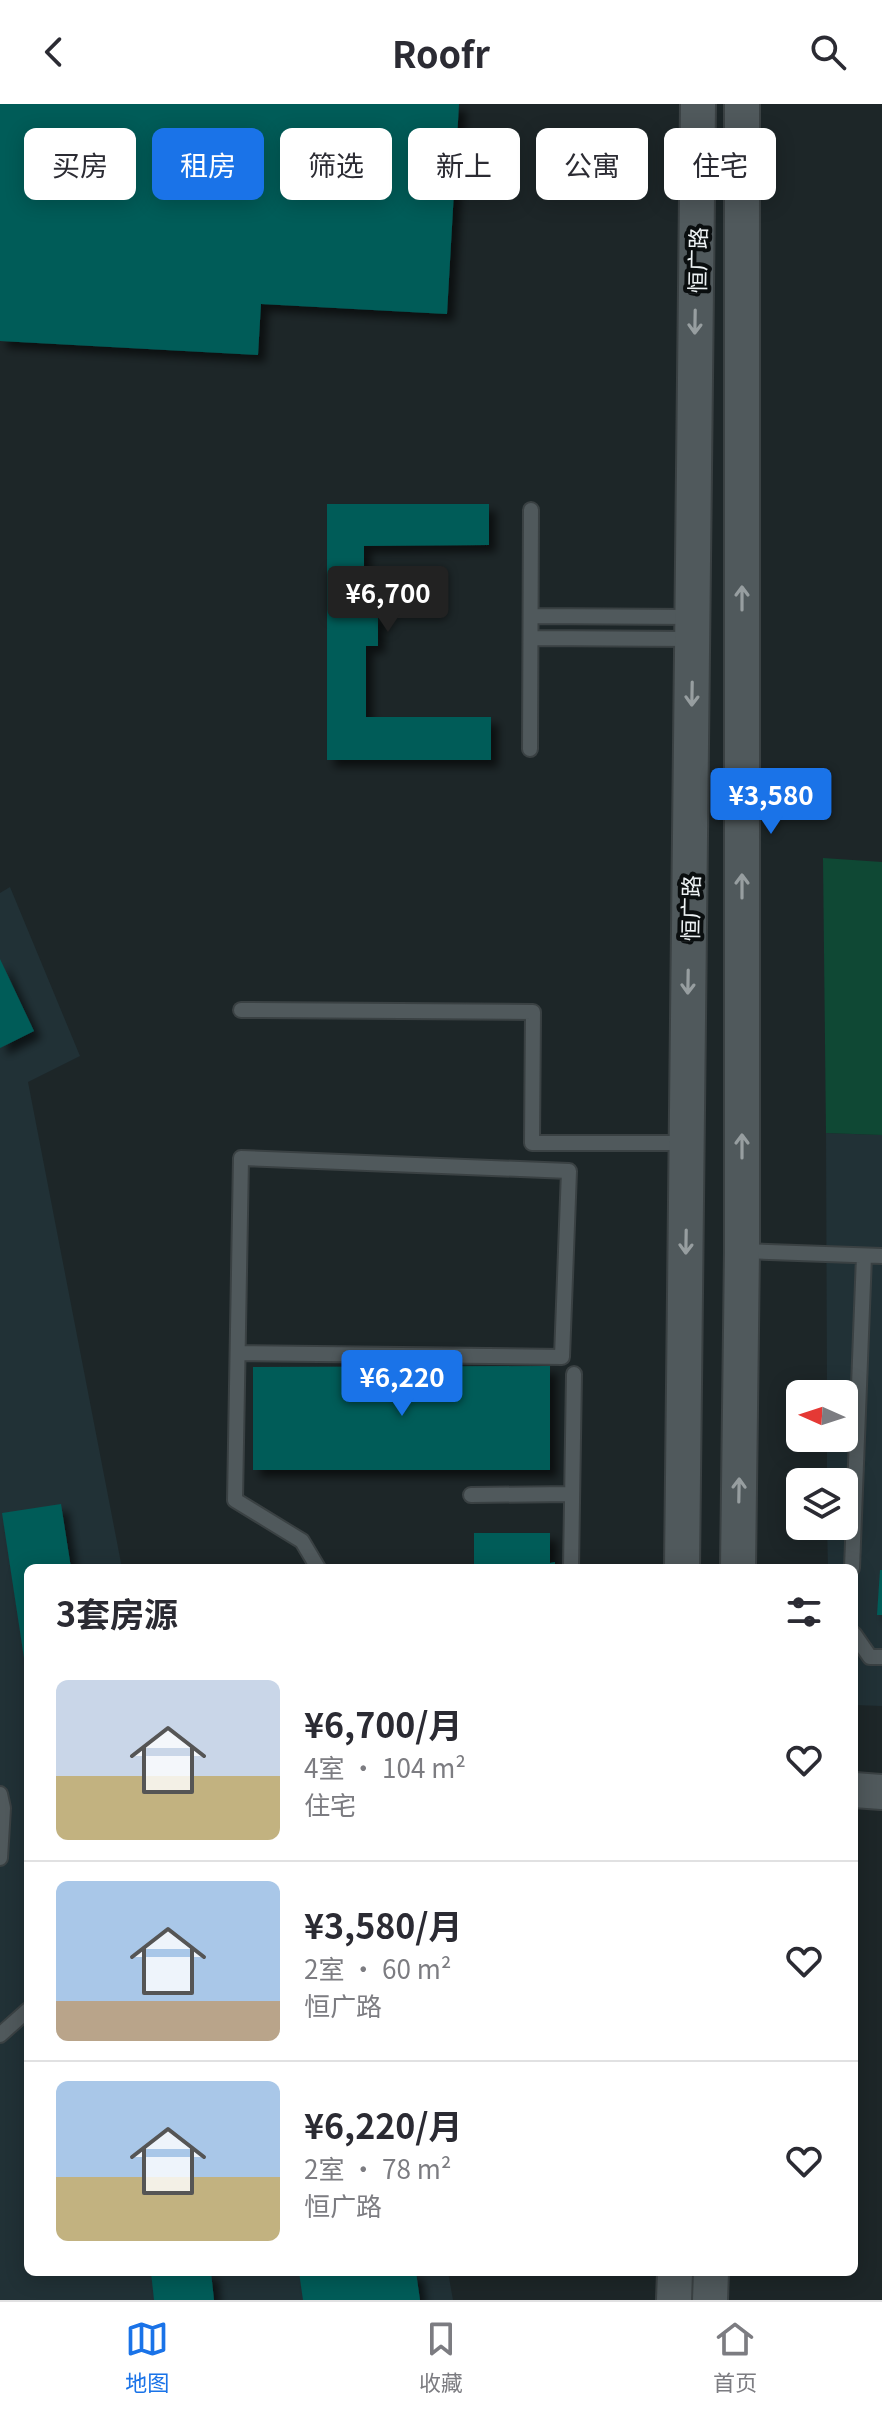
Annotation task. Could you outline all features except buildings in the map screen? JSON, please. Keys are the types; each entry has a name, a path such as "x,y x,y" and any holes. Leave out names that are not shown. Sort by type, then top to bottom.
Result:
{"street":[{"name":"恒广路","path":"682,1564 698,104"},
{"name":"恒广路","path":"738,1564 742,1251 742,104"},
{"path":"858,1790 882,1792"},
{"path":"674,2300 675,2276"},
{"path":"710,2300 711,2276"}],"lane":[{"path":"530,749 531,510"},
{"path":"531,616 692,628"},
{"path":"531,638 692,628"},
{"path":"241,1010 533,1012 532,1143 687,1143"},
{"path":"238,1353 562,1357 569,1171 241,1158 235,1500 302,1541 316,1564"},
{"path":"742,1251 882,1256"},
{"path":"852,1564 864,1256"},
{"path":"571,1564 574,1374"},
{"path":"471,1495 572,1494"},
{"path":"858,1640 870,1657 882,1657"},
{"path":"0,1794 3,1808 0,1858"},
{"path":"0,2035 24,2014"}],"shaded area":[{"path":"10,887 80,1056 28,1082 121,1564 24,1564 24,2276 449,2276 453,2300 0,2300 0,893"},
{"path":"826,1133 882,1135 882,1706 858,1705 858,1564 828,1564 827,1540 858,1540 858,1468 827,1468 827,1452 858,1452 858,1380 827,1380"}],"green space":[{"path":"823,858 882,862 882,1135 826,1133"}]}
